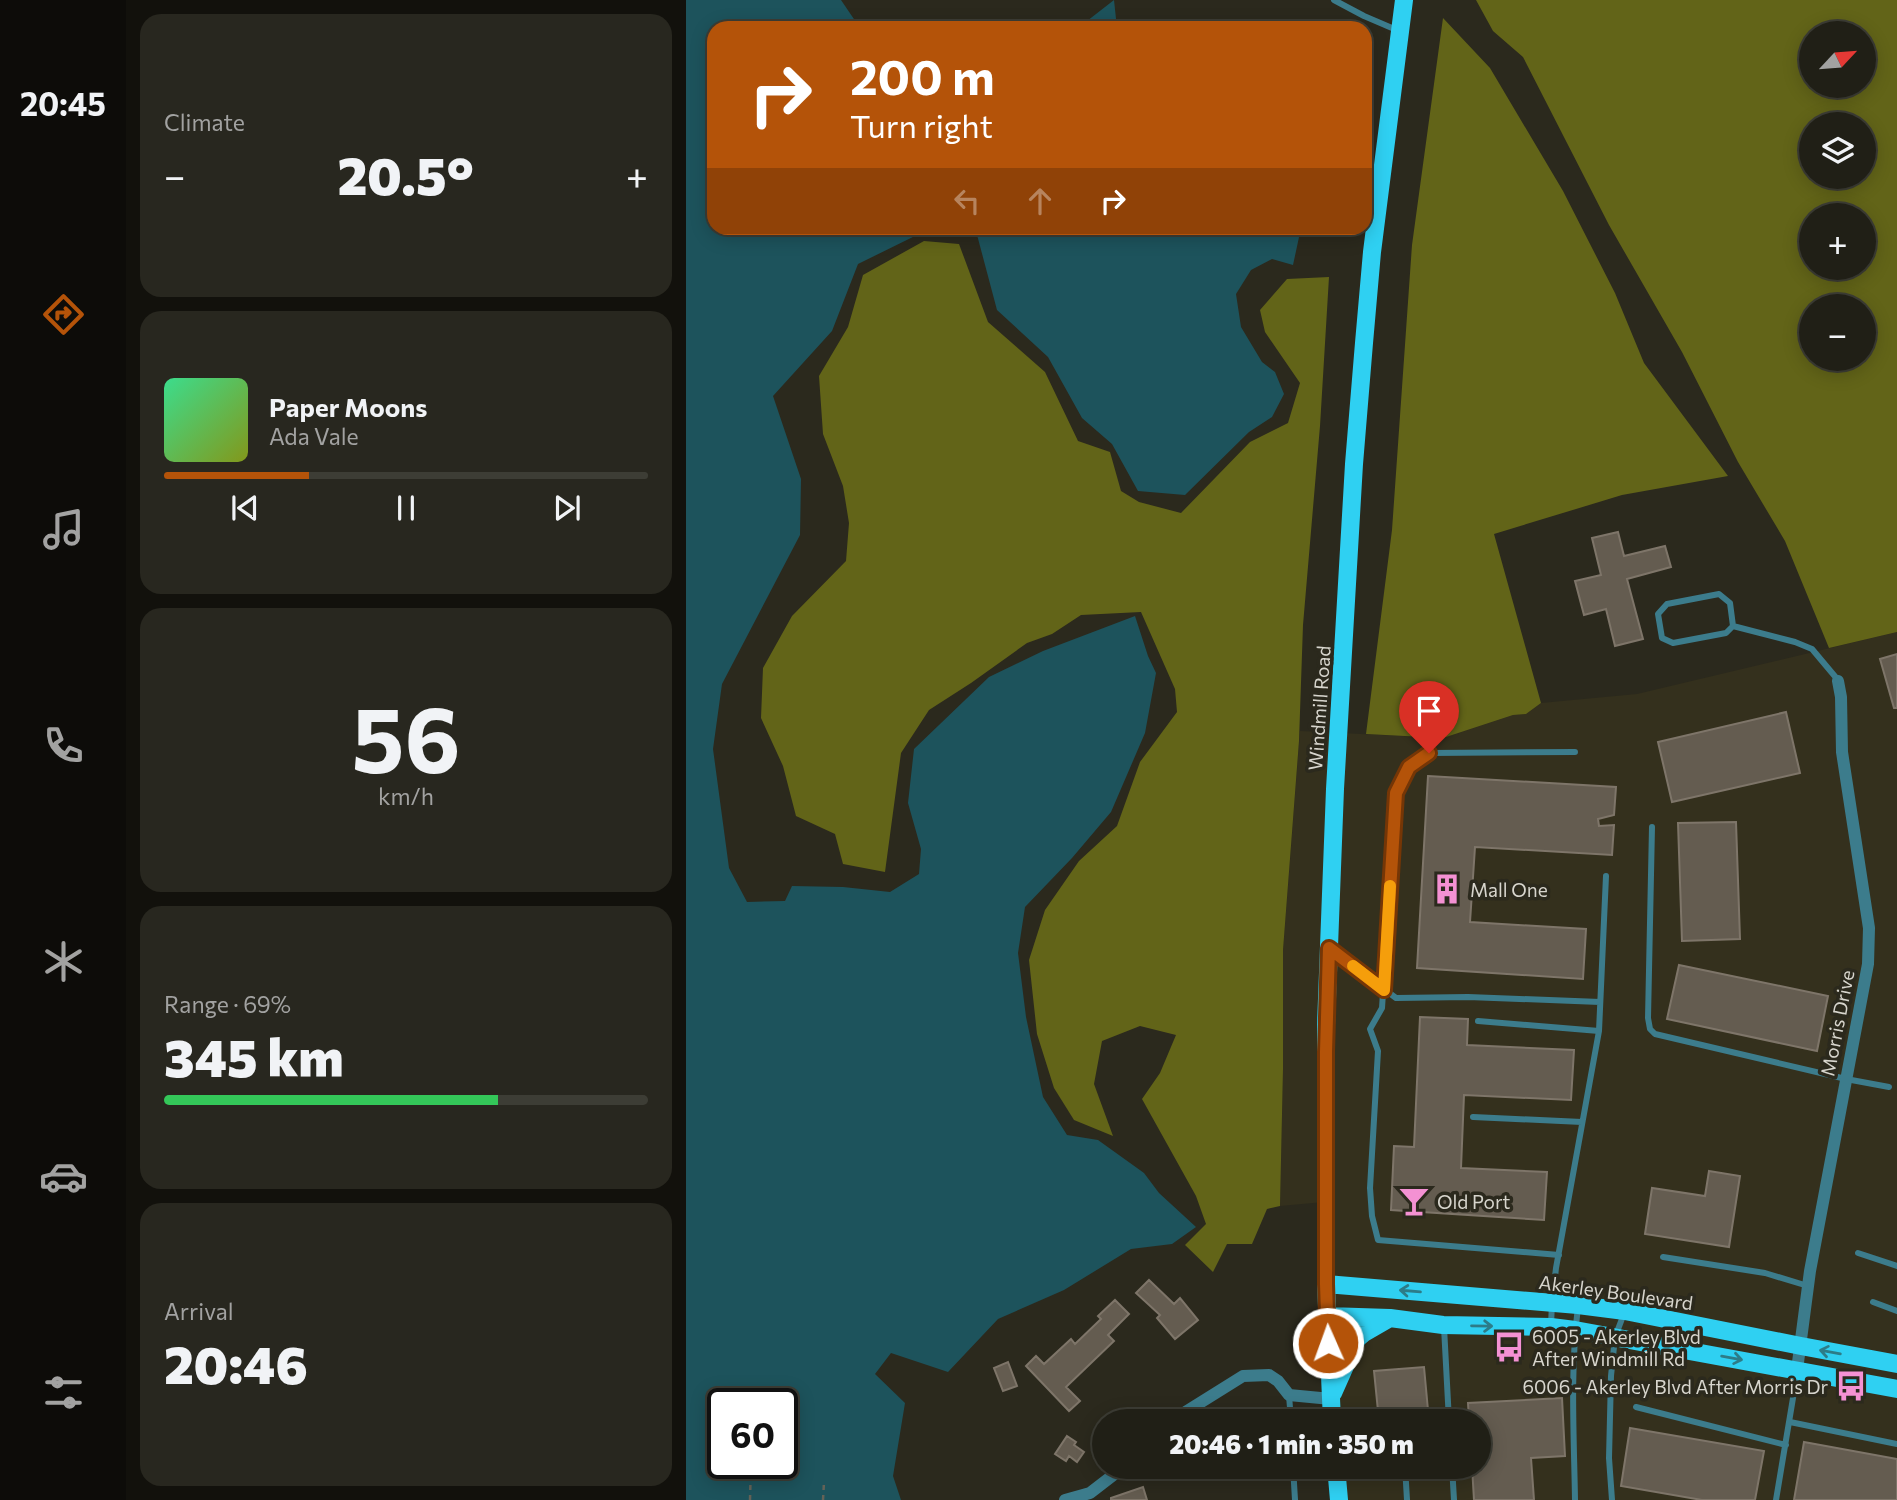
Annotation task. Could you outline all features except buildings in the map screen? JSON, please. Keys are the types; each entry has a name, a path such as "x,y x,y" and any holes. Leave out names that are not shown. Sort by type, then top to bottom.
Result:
{"main road":[{"name":"Windmill Road","path":"1331,1409 1326,1284 1326,1026 1335,789 1353,464 1371,252 1404,0"},
{"name":"Akerley Boulevard","path":"1326,1284 1625,1311 1897,1364"},
{"path":"1327,1316 1390,1318 1443,1325 1575,1330 1897,1390"},
{"path":"1331,1399 1357,1339 1390,1318"},
{"path":"1337,1479 1339,1500"}],"street":[{"name":"Morris Drive","path":"1797,1370 1808,1286 1830,1161 1866,978 1869,928 1842,752 1838,681"},
{"path":"1190,1409 1243,1376 1269,1375 1278,1381 1289,1395 1331,1399"},
{"path":"1065,1500 1090,1493 1108,1479"}],"lane":[{"path":"1334,0 1399,31"},
{"path":"1719,594 1730,603 1733,626 1726,633 1673,643 1662,638 1658,614 1667,604 1719,594"},
{"path":"1733,626 1812,649 1838,681"},
{"path":"1559,1255 1378,1240 1372,1216 1370,1188 1378,1051 1370,1029 1382,1008 1384,990 1396,793 1409,767 1429,753 1575,752"},
{"path":"1652,827 1648,1018 1650,1028 1655,1034 1889,1087"},
{"path":"1551,1327 1559,1255 1599,1031 1606,876"},
{"path":"1329,948 1396,998 1468,997 1600,1002"},
{"path":"1478,1021 1599,1031"},
{"path":"1473,1117 1582,1122"},
{"path":"1858,1253 1897,1266"},
{"path":"1663,1256 1765,1273 1808,1286"},
{"path":"1873,1302 1897,1311"},
{"path":"1575,1500 1573,1404 1578,1305"},
{"path":"1612,1500 1609,1458 1611,1376 1615,1337 1625,1311"},
{"path":"1443,1325 1448,1409"},
{"path":"1776,1500 1797,1370"},
{"path":"1289,1395 1290,1409"},
{"path":"1636,1407 1786,1445"},
{"path":"1790,1422 1897,1444"},
{"path":"1294,1479 1295,1500"},
{"path":"1406,1479 1407,1500"},
{"path":"1453,1479 1454,1500"}],"path":[{"path":"750,1500 751,1479"},
{"path":"823,1500 824,1482"}],"shaded area":[{"path":"1476,0 1897,0 1897,632 1829,648 1785,541 1738,462 1682,352 1609,225 1523,57 1493,31"},
{"path":"1443,18 1490,68 1563,191 1615,293 1644,363 1728,476 1622,495 1494,534 1541,703 1526,714 1513,715 1443,738 1366,734 1392,530 1412,245"},
{"path":"924,241 959,244 988,322 1045,372 1078,441 1110,452 1121,491 1139,502 1181,513 1250,442 1288,423 1300,383 1265,332 1260,310 1287,279 1329,277 1320,426 1303,625 1299,741 1283,950 1280,1206 1267,1209 1252,1244 1227,1244 1213,1272 1185,1245 1206,1224 1196,1196 1142,1099 1160,1073 1176,1035 1140,1026 1102,1041 1094,1084 1113,1136 1074,1120 1054,1088 1037,1034 1029,960 1045,910 1079,861 1117,826 1140,762 1177,712 1175,689 1141,612 1081,615 1052,634 1027,643 929,710 901,753 885,872 843,864 835,834 796,816 783,766 761,718 763,668 792,616 846,561 849,523 843,486 823,434 819,376 848,327 863,275"},
{"path":"1897,632 1897,1500 1338,1500 1337,1479 1491,1479 1491,1409 1334,1409 1324,1202 1280,1206 1283,950 1300,731 1443,738 1513,715 1526,714 1541,703 1637,694"}],"water":[{"path":"686,0 841,0 855,21 707,21 707,235 917,235 858,264 832,331 773,396 801,479 800,535 722,684 713,749 729,868 747,902 785,901 792,886 843,887 890,892 919,874 921,849 908,803 914,749 989,677 1043,651 1135,616 1156,673 1145,733 1111,812 1025,907 1018,953 1026,1017 1043,1097 1067,1135 1098,1140 1144,1173 1159,1193 1196,1227 1172,1244 1131,1249 1064,1290 998,1319 948,1372 891,1353 875,1374 905,1403 893,1476 901,1500 686,1500"},
{"path":"1114,0 1116,21 1087,21"},
{"path":"977,235 1299,235 1293,265 1272,259 1251,270 1236,294 1241,327 1262,362 1275,372 1284,394 1272,417 1249,432 1185,495 1138,491 1112,444 1082,418 1048,357 997,310"}],"slow traffic":[{"path":"1353,966 1384,990 1390,886"}],"place":[{"name":"Mall One","path":"1447,889"},
{"name":"Old Port","path":"1414,1201"},
{"name":"6005 - Akerley Blvd After Windmill Rd","path":"1509,1347"},
{"name":"6006 - Akerley Blvd After Morris Dr","path":"1851,1386"}],"route":[{"path":"1328,1343 1326,1026 1329,948 1384,990 1396,793 1409,767 1429,753"}]}
